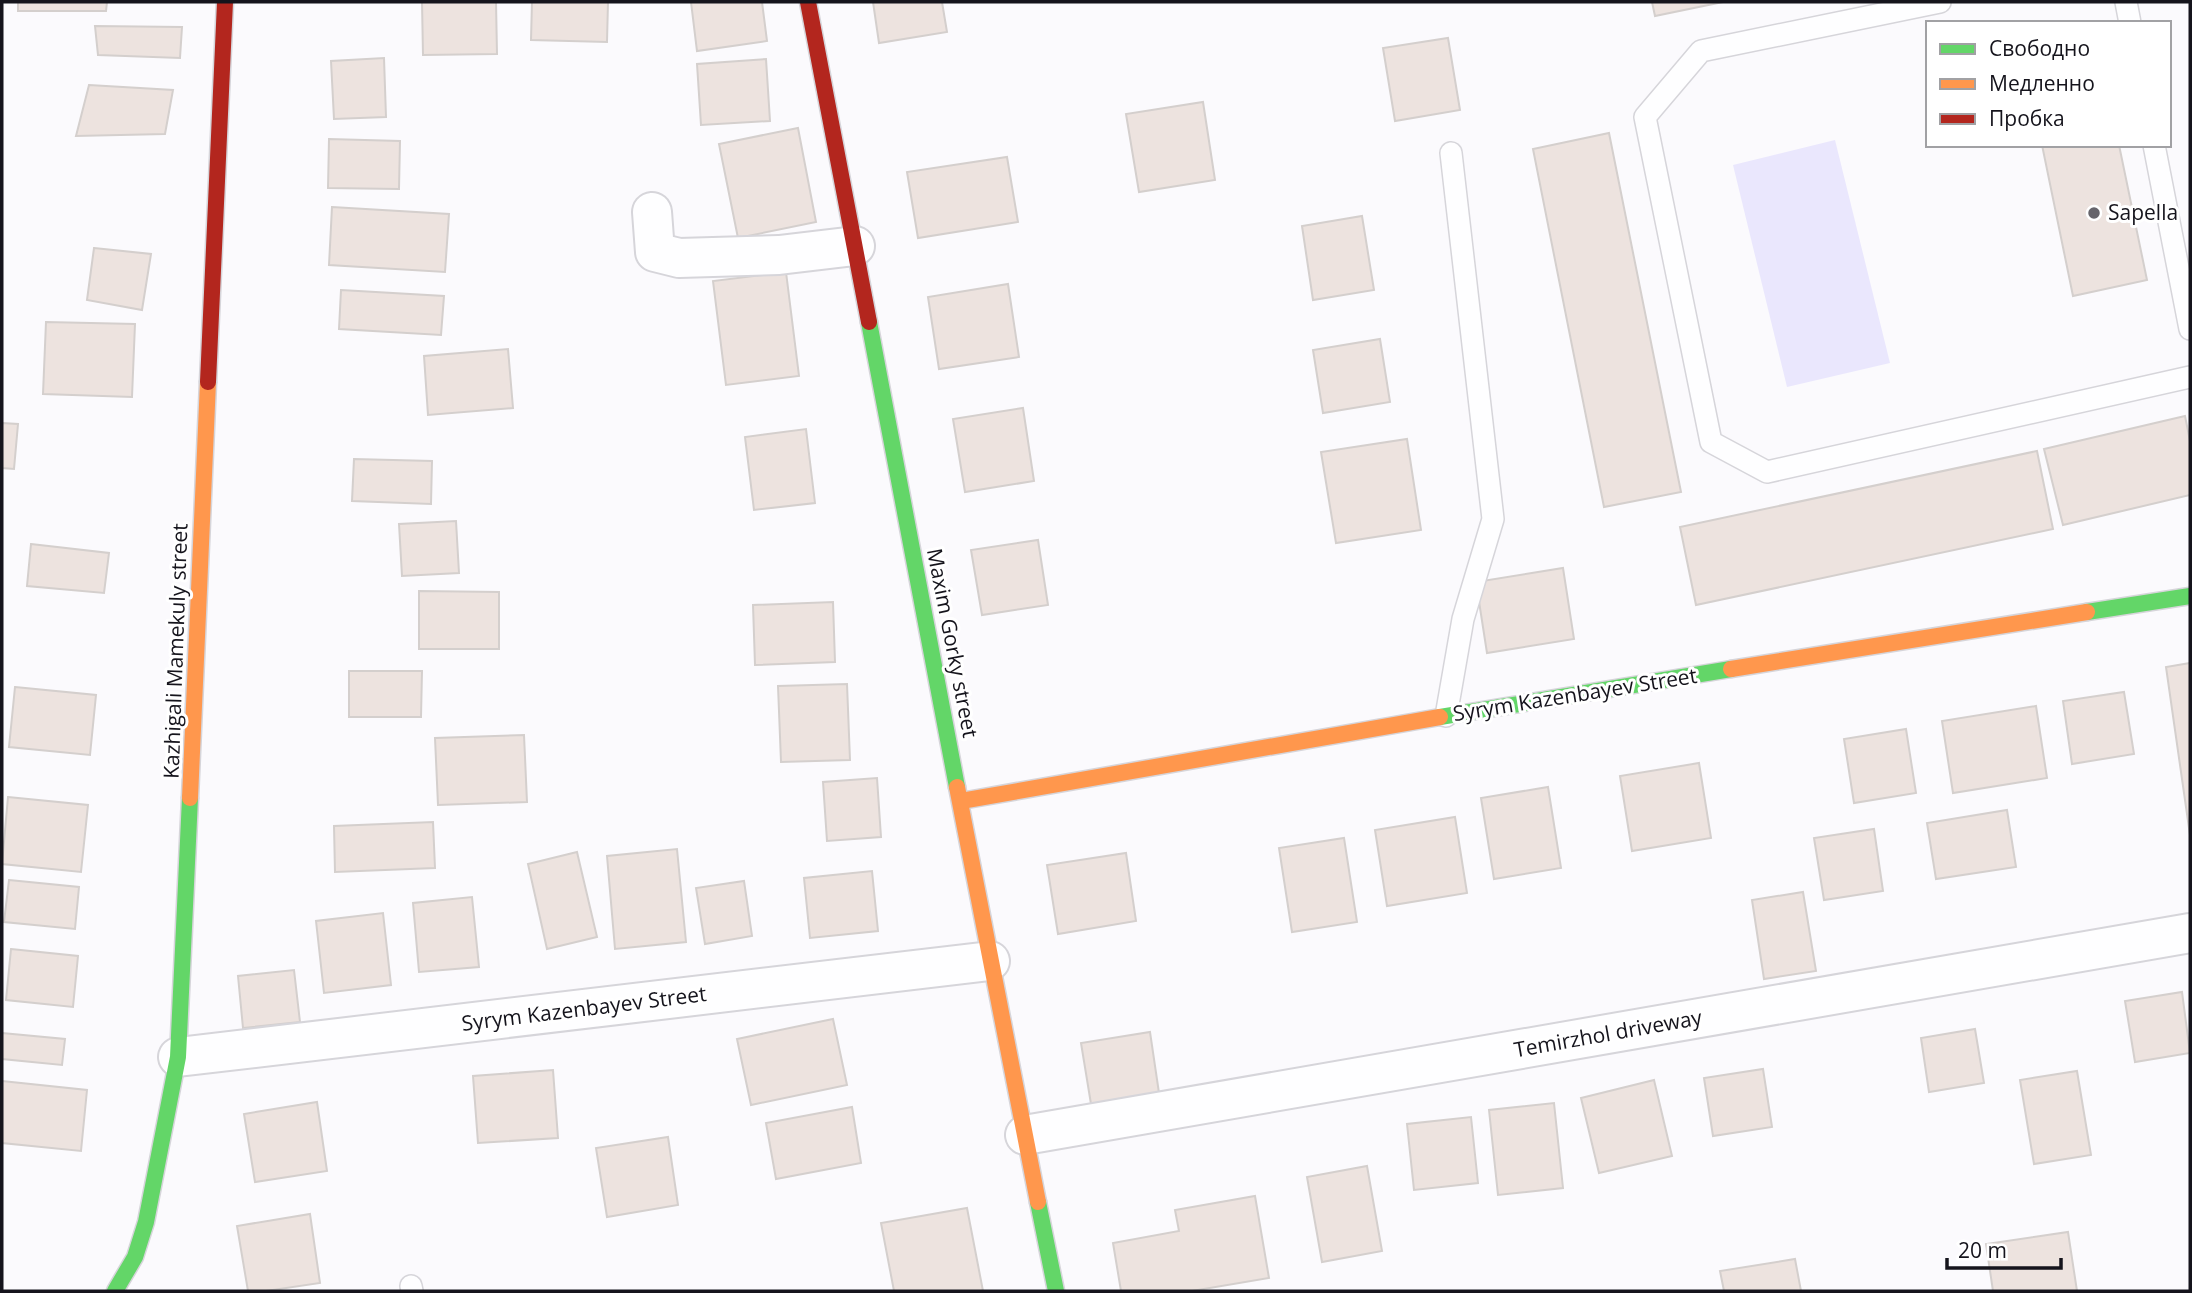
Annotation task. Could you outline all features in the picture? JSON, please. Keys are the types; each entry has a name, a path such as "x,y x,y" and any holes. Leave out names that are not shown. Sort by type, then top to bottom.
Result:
{"street":[{"name":"Kazhigali Mamekuly street","path":"115,1291 135,1257 146,1222 178,1057 225,2"},
{"name":"Maxim Gorky street","path":"808,2 990,961 1056,1291"},
{"path":"652,212 655,252 679,258 779,255 855,246"},
{"name":"Syrym Kazenbayev Street","path":"961,801 1446,716 2190,596"},
{"name":"Temirzhol driveway","path":"1025,1135 2190,933"},
{"name":"Syrym Kazenbayev Street","path":"178,1057 990,961"}],"lane":[{"path":"1940,2 1701,51 1645,117 1711,442 1768,472 2190,377"},
{"path":"2126,2 2130,21"},
{"path":"2154,147 2190,329"},
{"path":"1446,716 1463,619 1493,519 1451,153"}],"shaded area":[{"path":"1835,140 1890,363 1787,387 1733,165"}],"building":[{"path":"18,2 107,2 106,11 18,11"},
{"path":"422,2 496,2 497,54 423,55"},
{"path":"532,2 608,2 607,42 531,40"},
{"path":"691,2 762,2 767,41 697,51"},
{"path":"873,2 942,2 947,32 879,43"},
{"path":"1652,2 1723,2 1655,16"},
{"path":"95,26 182,27 180,58 98,55"},
{"path":"1448,38 1460,110 1395,121 1383,48"},
{"path":"384,58 386,117 334,119 331,61"},
{"path":"766,59 770,121 701,125 697,64"},
{"path":"89,85 173,90 165,134 76,136"},
{"path":"1203,102 1215,180 1139,192 1126,114"},
{"path":"798,128 816,222 738,238 719,144"},
{"path":"1609,133 1681,492 1604,507 1533,149"},
{"path":"329,139 400,141 399,189 328,188"},
{"name":"Sapella","path":"2042,147 2119,147 2147,280 2073,296"},
{"path":"1007,157 1018,222 918,238 907,172"},
{"path":"332,207 449,214 445,272 329,265"},
{"path":"1362,216 1374,290 1313,300 1302,226"},
{"path":"94,248 151,254 142,310 87,300"},
{"path":"786,272 799,376 726,385 713,281"},
{"path":"1008,284 1019,357 939,369 928,297"},
{"path":"341,290 444,296 441,335 339,329"},
{"path":"46,322 135,324 132,397 43,394"},
{"path":"1380,339 1390,402 1323,413 1313,350"},
{"path":"508,349 513,408 428,415 424,356"},
{"path":"1023,408 1034,481 965,492 953,419"},
{"path":"2185,416 2190,441 2190,495 2063,525 2044,449"},
{"path":"2,423 18,424 14,469 2,468"},
{"path":"806,429 815,503 754,510 745,437"},
{"path":"1407,439 1421,530 1336,543 1321,452"},
{"path":"2037,451 2053,529 1696,605 1680,527"},
{"path":"354,459 432,461 431,504 352,501"},
{"path":"456,521 459,573 402,576 399,524"},
{"path":"1038,540 1048,605 982,615 971,550"},
{"path":"31,544 109,553 104,593 27,586"},
{"path":"1563,568 1574,639 1487,653 1476,582"},
{"path":"419,591 499,592 499,649 419,649"},
{"path":"833,602 835,662 755,665 753,605"},
{"path":"2190,663 2190,835 2166,667"},
{"path":"349,671 422,671 421,717 349,717"},
{"path":"847,684 850,760 781,762 778,686"},
{"path":"15,687 96,695 90,755 9,747"},
{"path":"2124,692 2134,754 2072,764 2063,701"},
{"path":"2036,706 2047,778 1953,793 1942,721"},
{"path":"1906,729 1916,793 1854,803 1844,739"},
{"path":"524,735 527,802 438,805 435,738"},
{"path":"1699,763 1711,838 1632,851 1620,776"},
{"path":"877,778 881,837 827,841 823,782"},
{"path":"1548,787 1561,868 1494,879 1481,798"},
{"path":"8,797 88,805 81,872 2,864"},
{"path":"2007,810 2016,867 1936,879 1927,823"},
{"path":"1455,817 1467,893 1387,906 1375,830"},
{"path":"433,822 435,868 335,872 334,826"},
{"path":"1874,829 1883,891 1824,900 1814,838"},
{"path":"1344,838 1357,922 1292,932 1279,848"},
{"path":"677,849 686,942 615,949 607,856"},
{"path":"577,852 597,937 547,949 528,864"},
{"path":"1126,853 1136,921 1058,934 1047,865"},
{"path":"872,871 878,931 810,938 804,878"},
{"path":"9,880 79,887 75,929 4,922"},
{"path":"744,881 752,936 705,944 696,888"},
{"path":"1803,892 1816,971 1764,979 1752,900"},
{"path":"472,897 479,967 419,972 413,903"},
{"path":"383,913 391,985 324,993 316,921"},
{"path":"11,949 78,956 73,1007 6,1000"},
{"path":"294,970 300,1022 243,1028 238,976"},
{"path":"2182,992 2190,1053 2135,1062 2125,1001"},
{"path":"833,1019 847,1085 751,1105 737,1039"},
{"path":"1975,1029 1984,1083 1929,1092 1921,1038"},
{"path":"1150,1032 1159,1093 1091,1104 1081,1043"},
{"path":"2,1033 65,1039 62,1065 2,1059"},
{"path":"1763,1069 1772,1127 1713,1136 1704,1078"},
{"path":"553,1070 558,1138 478,1143 473,1076"},
{"path":"2077,1071 2091,1155 2034,1164 2020,1080"},
{"path":"1654,1080 1672,1156 1599,1173 1581,1098"},
{"path":"2,1081 87,1090 81,1151 2,1143"},
{"path":"317,1102 327,1171 255,1182 244,1114"},
{"path":"1554,1103 1563,1188 1498,1195 1489,1110"},
{"path":"852,1107 861,1163 776,1179 766,1123"},
{"path":"1471,1117 1478,1183 1414,1190 1407,1124"},
{"path":"668,1137 678,1205 607,1217 596,1148"},
{"path":"1367,1166 1382,1251 1322,1262 1307,1177"},
{"path":"1255,1196 1269,1278 1192,1291 1121,1291 1113,1243 1179,1231 1175,1210"},
{"path":"967,1208 983,1291 894,1291 881,1223"},
{"path":"310,1214 320,1283 248,1291 237,1226"},
{"path":"2068,1232 2077,1291 1993,1291 1986,1244"},
{"path":"1795,1259 1801,1291 1724,1291 1720,1271"}],"traffic: fast":[{"path":"869,322 957,787"},
{"path":"2087,612 2190,596"},
{"path":"1440,717 1731,669"},
{"path":"115,1291 135,1257 146,1222 178,1057 190,798"},
{"path":"1038,1202 1056,1291"}],"traffic: slow":[{"path":"190,798 208,382"},
{"path":"1731,669 2087,612"},
{"path":"961,801 1440,717"},
{"path":"957,787 1038,1202"}],"traffic: jam":[{"path":"208,382 225,2"},
{"path":"808,2 869,322"}],"place":[{"name":"Sapella","path":"2094,213"}]}
